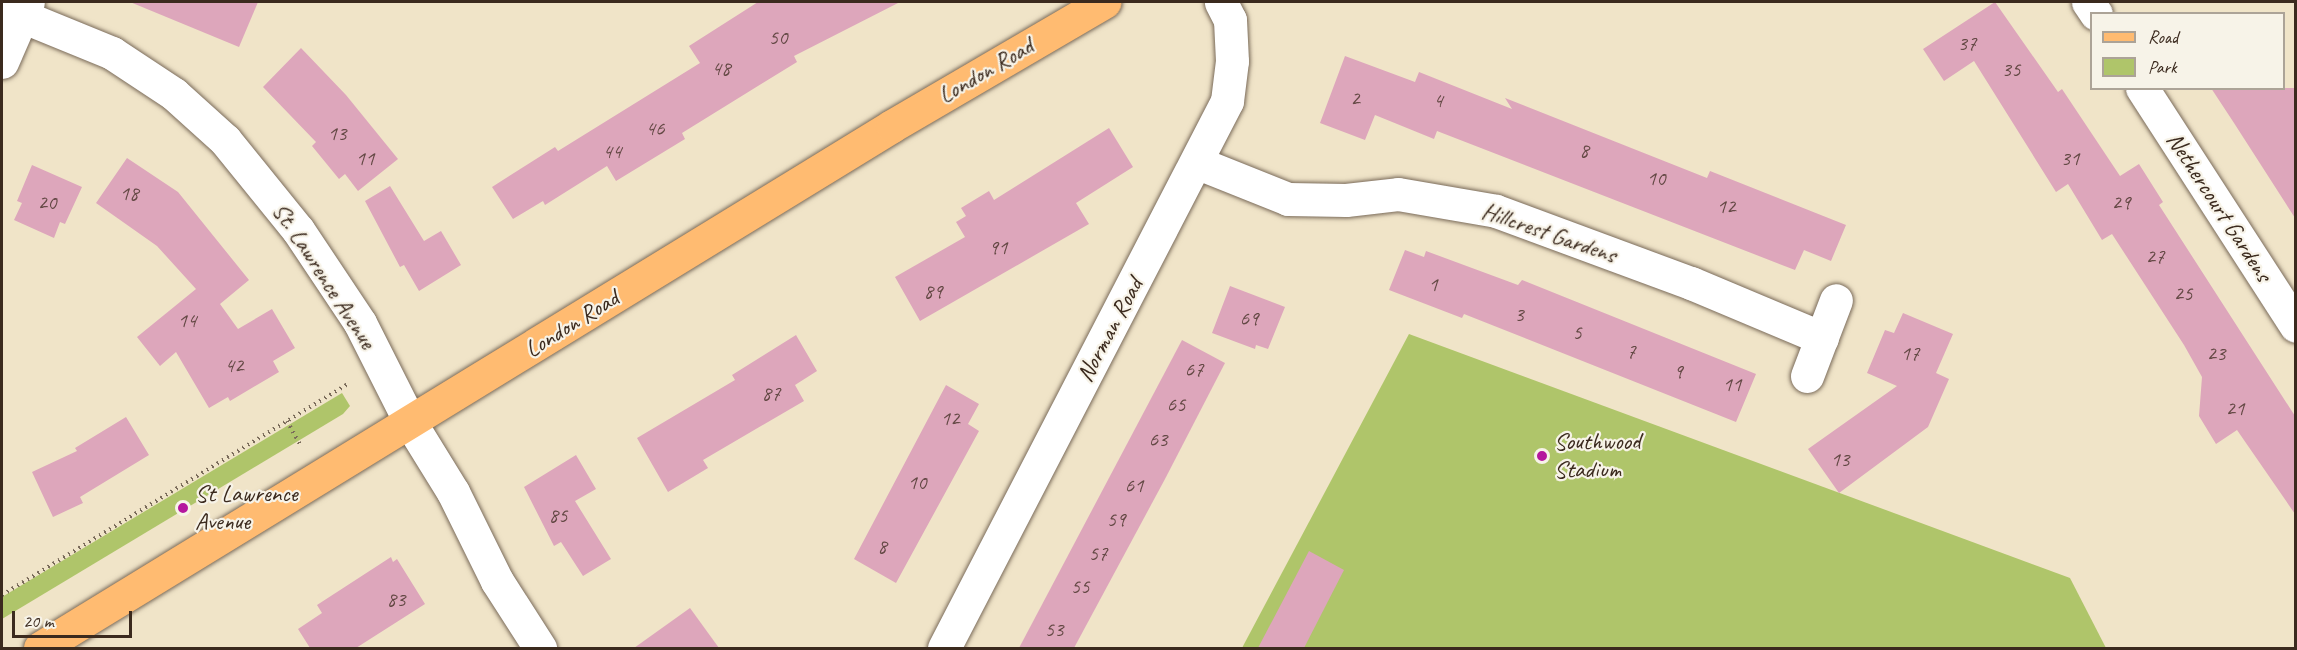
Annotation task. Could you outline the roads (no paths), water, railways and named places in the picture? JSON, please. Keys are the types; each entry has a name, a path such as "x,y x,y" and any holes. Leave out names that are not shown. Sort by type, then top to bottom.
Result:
{"main road":[{"name":"London Road","path":"40,648 411,424 892,126 1104,2"}],"street":[{"name":"Norman Road","path":"944,648 1198,163 1227,101 1232,61 1230,20 1221,2"},
{"name":"St. Lawrence Avenue","path":"17,8 112,53 174,94 225,140 298,230 360,323 411,424 453,492 497,581 540,648"},
{"path":"2,62 17,8"},
{"name":"Nethercourt Gardens","path":"2143,90 2295,326"},
{"name":"Hillcrest Gardens","path":"1198,163 1288,199 1346,200 1398,194 1496,212 1691,283 1822,338"},
{"path":"1807,376 1836,300"}],"place":[{"name":"Southwood Stadium","path":"1542,456"},
{"name":"St Lawrence Avenue","path":"183,508"}]}
